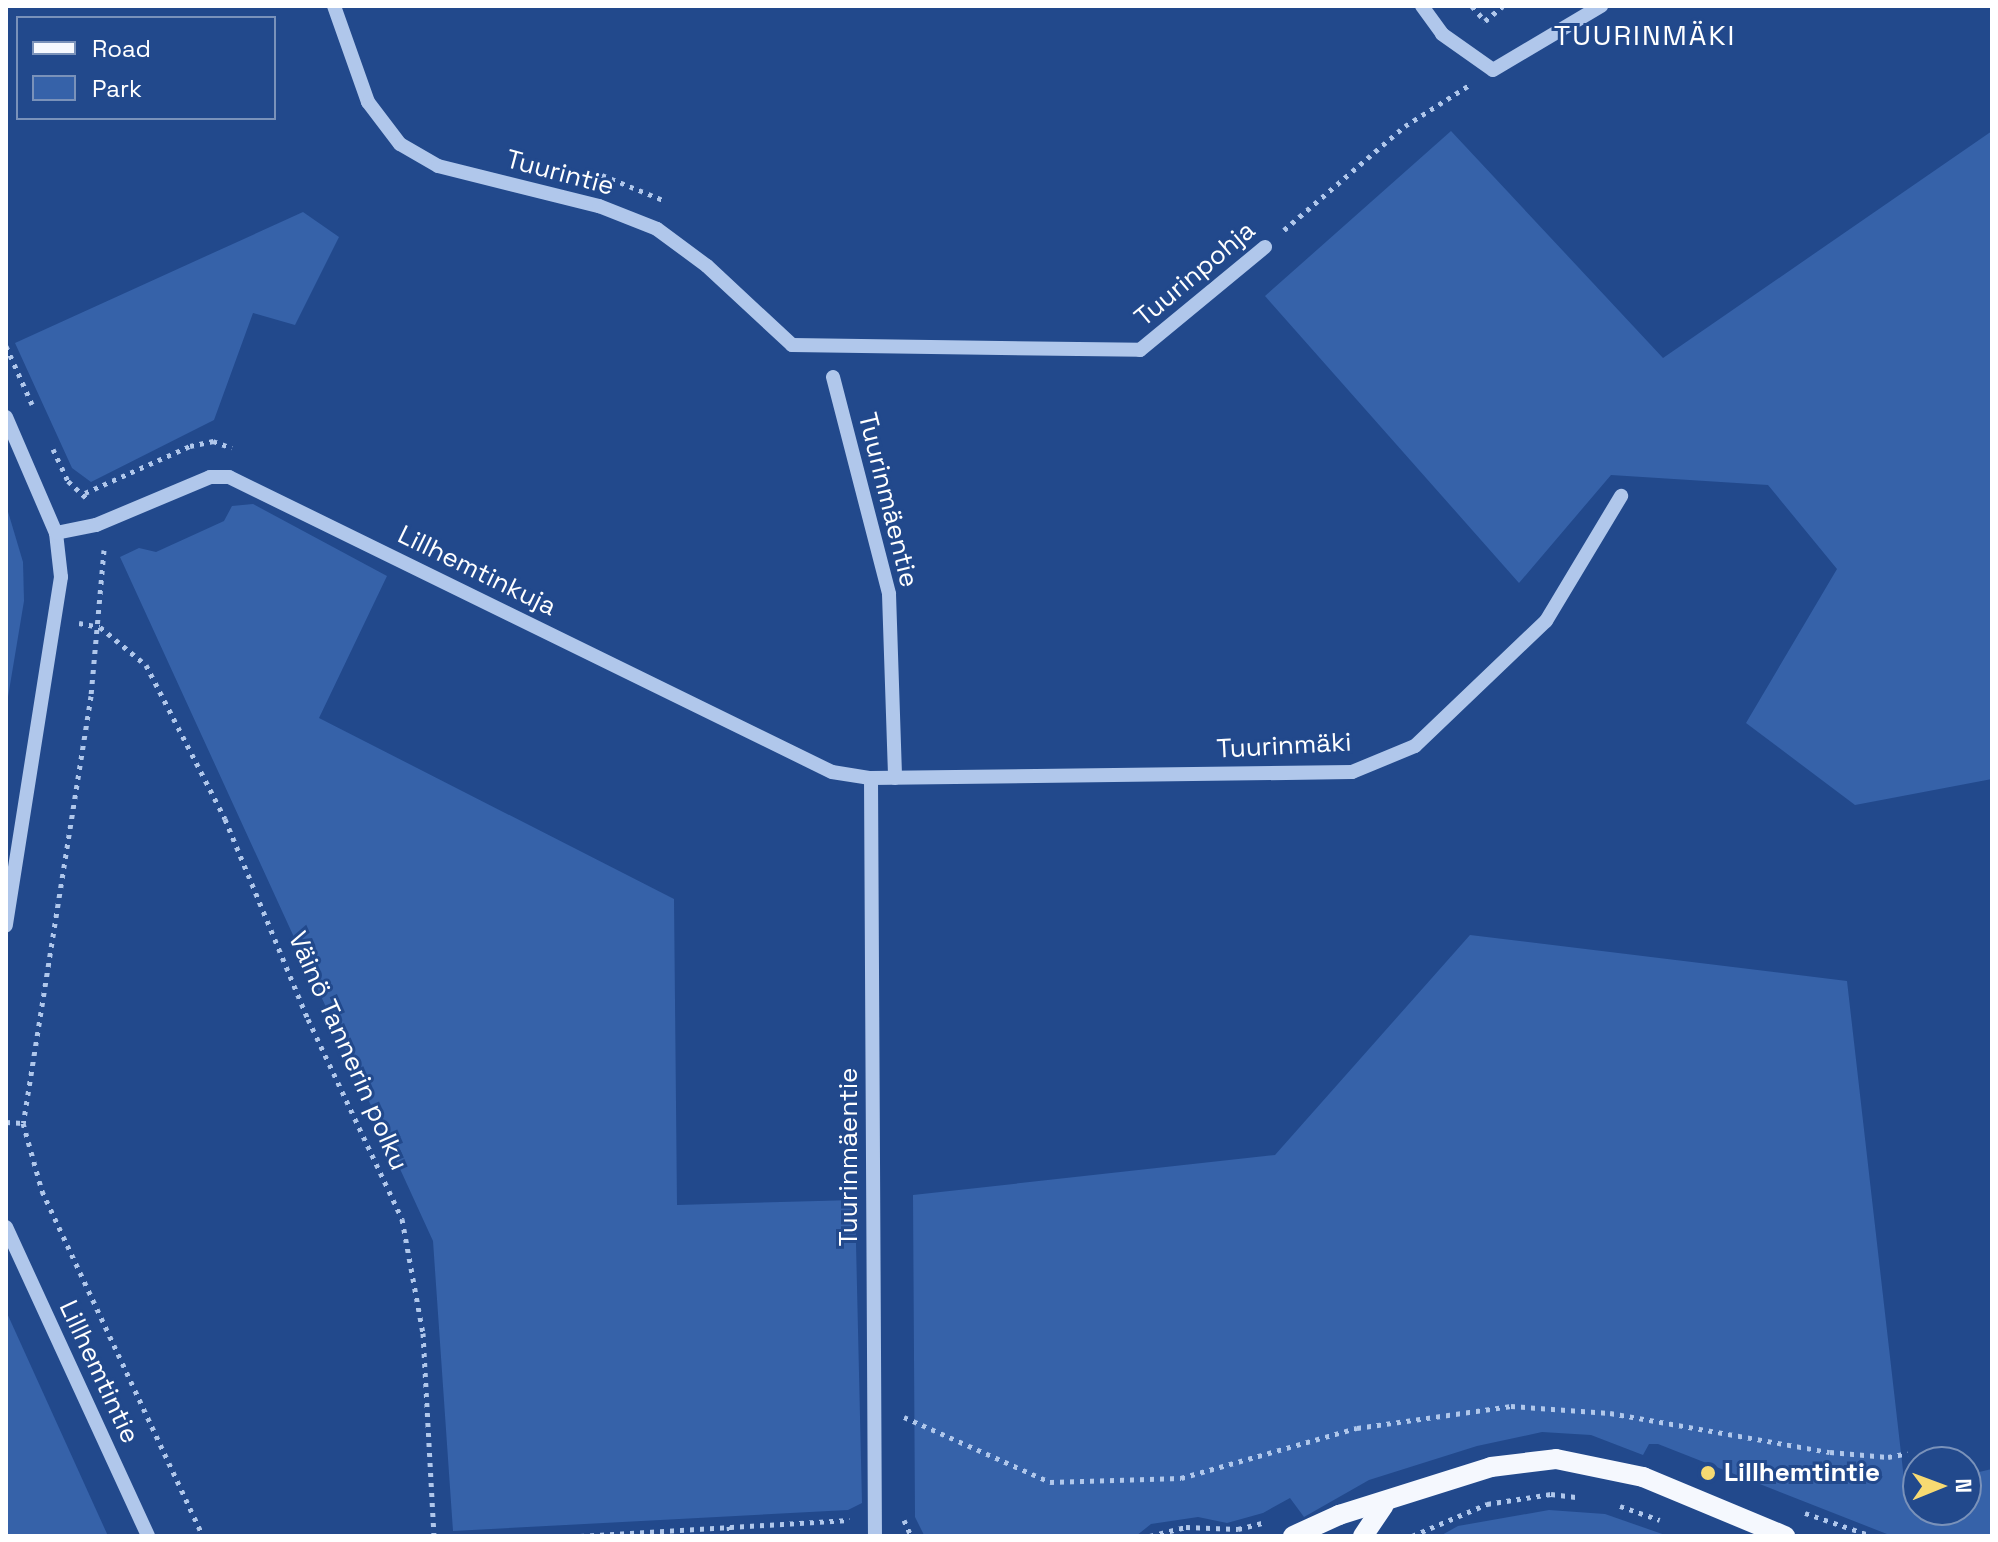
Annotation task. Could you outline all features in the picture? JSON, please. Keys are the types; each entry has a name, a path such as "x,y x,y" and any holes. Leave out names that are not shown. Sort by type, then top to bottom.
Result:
{"main road":[{"path":"1293,1536 1339,1515 1384,1505 1491,1467 1556,1459 1643,1477 1785,1536"},
{"path":"1363,1536 1384,1505"}],"street":[{"name":"Tuurintie","path":"334,6 368,102 400,144 438,166 599,206 657,229 707,266 792,345 822,348"},
{"path":"1422,6 1442,34 1493,70 1601,6"},
{"name":"Tuurinpohja","path":"822,348 1140,350 1265,247"},
{"name":"Tuurinmäentie","path":"833,377 889,594 895,778"},
{"path":"6,417 56,533 61,577 6,926"},
{"name":"Lillhemtinkuja","path":"56,533 96,525 210,477 229,477 818,765 871,778"},
{"name":"Tuurinmäki","path":"871,778 1352,772 1415,746 1546,621 1621,496"},
{"name":"Tuurinmäentie","path":"871,778 875,1536"},
{"name":"Lillhemtintie","path":"6,1227 148,1536"}],"path":[{"path":"1472,6 1485,21 1503,6"},
{"name":"Tuurinpohja","path":"1265,247 1405,126 1493,70"},
{"path":"106,557 100,627 23,1123 42,1191 203,1536"},
{"path":"81,624 100,627"},
{"name":"Väinö Tannerin polku","path":"100,627 146,665 210,791 308,1019 402,1219 423,1333 434,1536"},
{"path":"6,1122 23,1123"},
{"path":"904,1417 1050,1482 1181,1478 1357,1428 1511,1406 1652,1419 1830,1452 1888,1457 1902,1454"},
{"path":"1412,1536 1487,1504 1551,1494 1585,1498"},
{"path":"1609,1503 1669,1524"},
{"path":"1150,1536 1186,1527 1238,1529 1272,1518"},
{"path":"580,1536 729,1526 904,1520 911,1536"},
{"path":"729,1526 730,1536"}],"green space":[{"path":"1451,131 1663,358 1992,131 1992,779 1855,805 1746,723 1837,569 1768,485 1611,475 1519,583 1265,296"},
{"path":"303,212 339,237 295,325 253,313 214,420 91,482 72,468 15,343"},
{"path":"253,504 387,576 319,718 674,899 677,1205 855,1200 862,1503 848,1510 453,1531 433,1241 120,557 139,548 156,552 224,521 232,506"},
{"path":"6,505 23,562 24,601 6,709"},
{"path":"1470,935 1847,981 1902,1462 1902,1526 1982,1526 1982,1471 1992,1469 1992,1536 1892,1536 1658,1444 1649,1444 1643,1455 1591,1435 1542,1432 1477,1446 1369,1480 1304,1517 1290,1498 1263,1513 1227,1523 1198,1517 1151,1524 1136,1536 924,1535 915,1517 913,1195 1275,1155"},
{"path":"6,1311 108,1536 6,1536"},
{"path":"1549,1510 1605,1514 1668,1536 1440,1536 1458,1526"}],"place":[{"name":"Lillhemtintie","path":"1708,1473"}],"district":[{"name":"TUURINMÄKI","path":"1645,35"}]}
